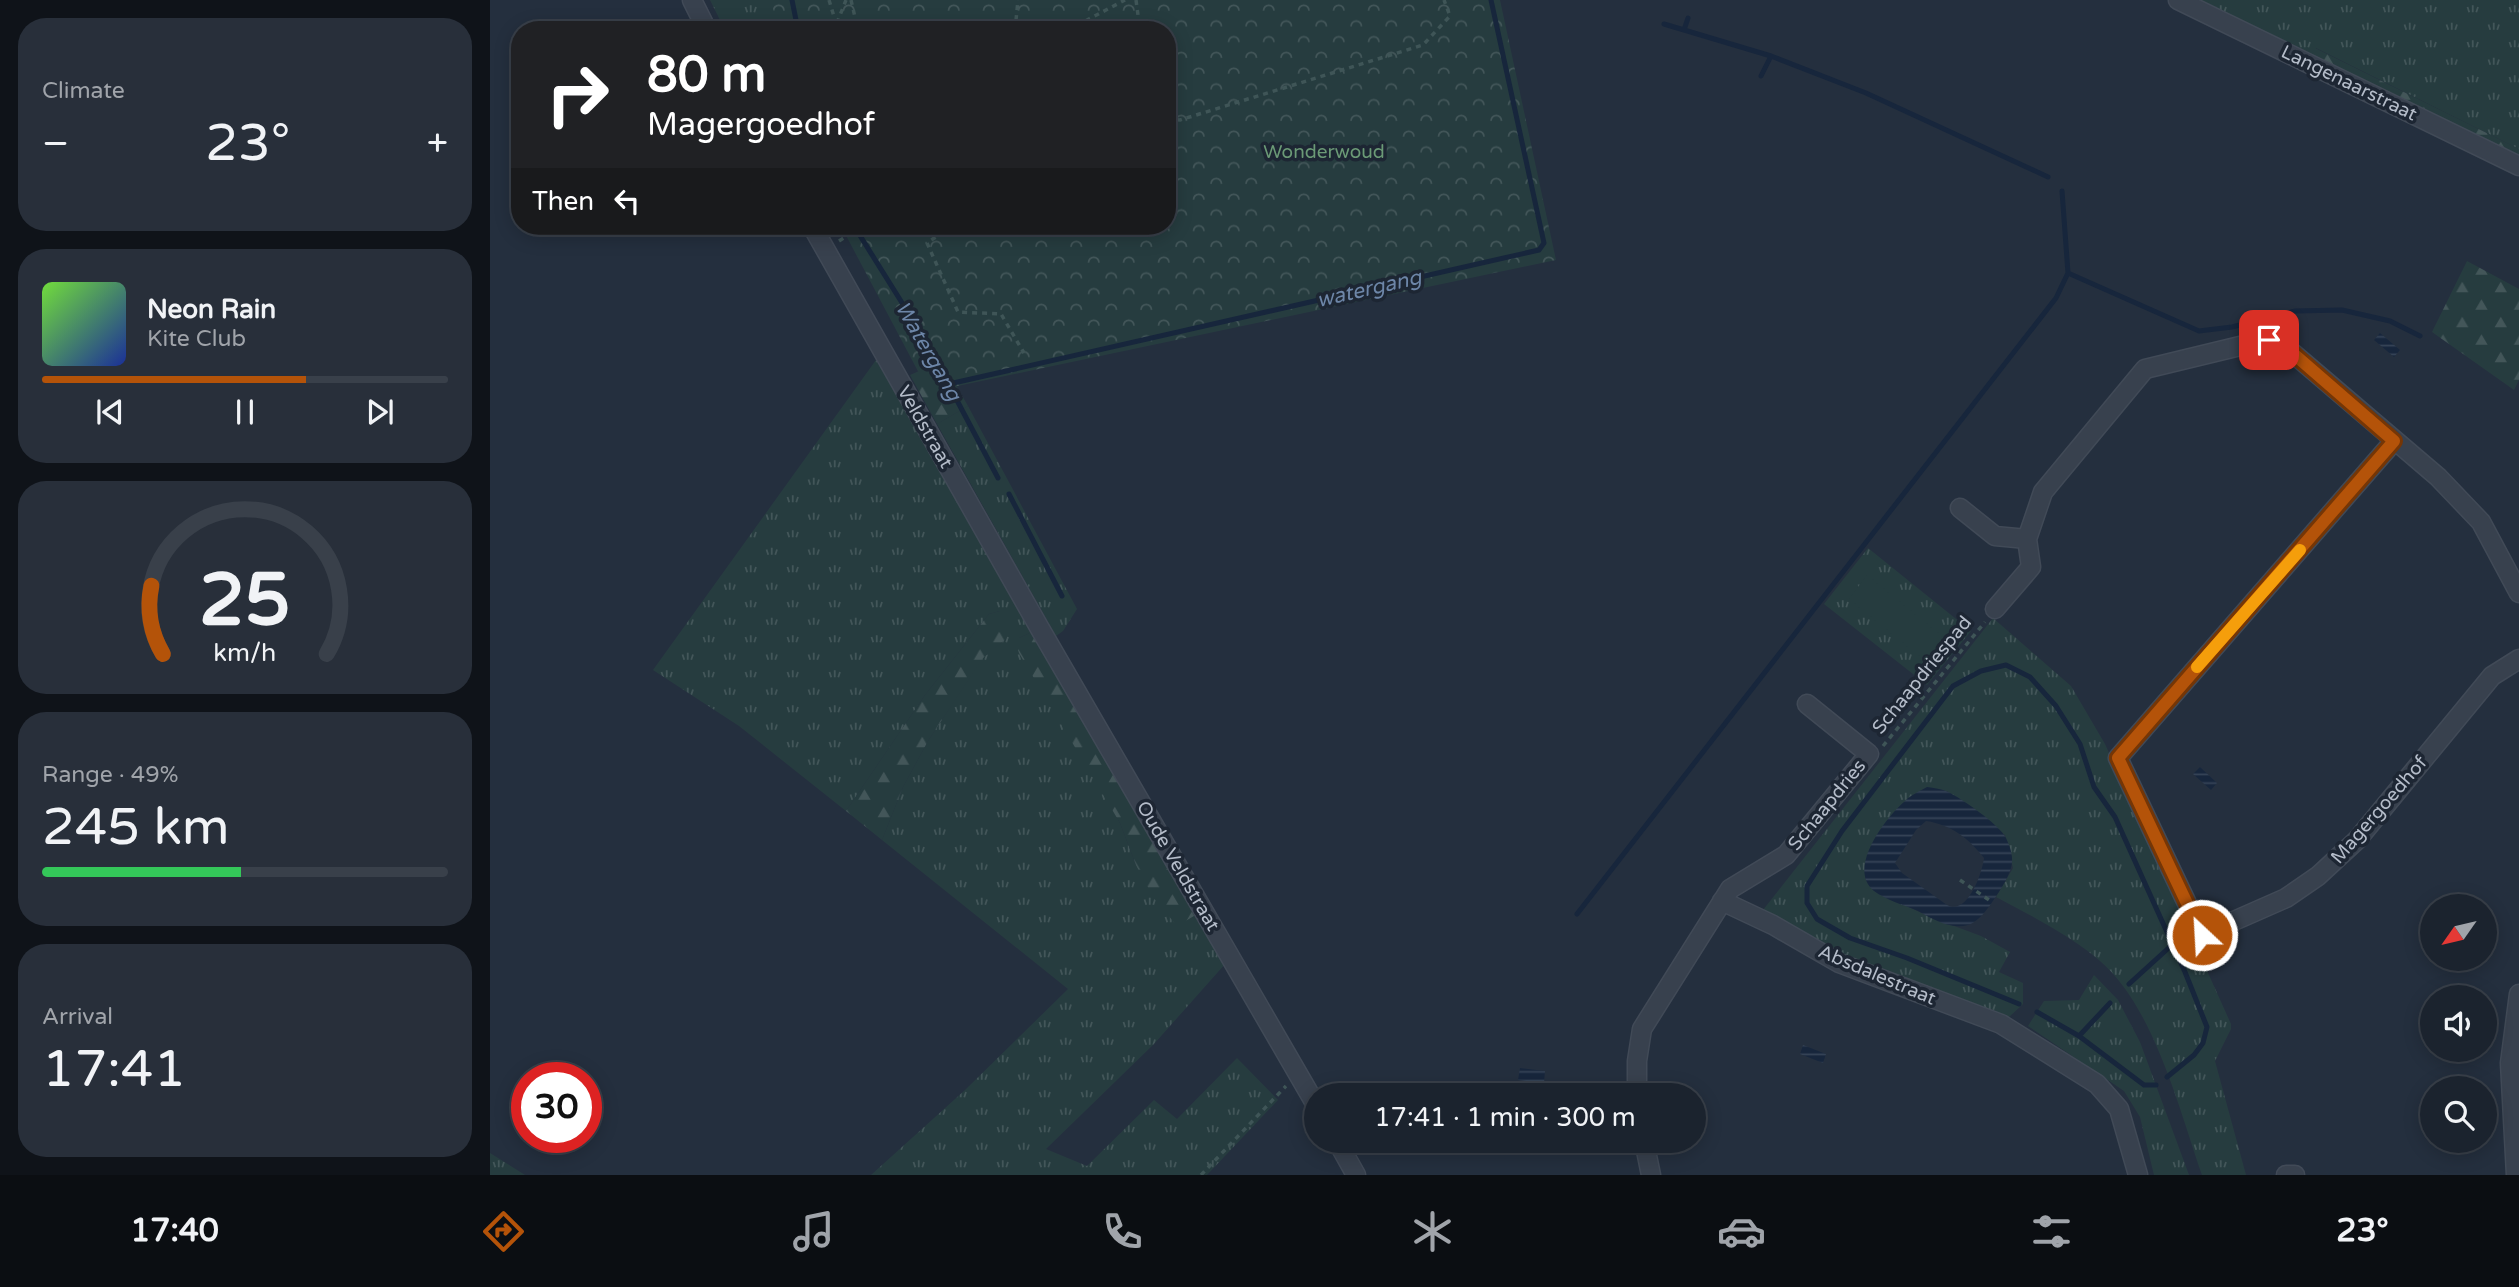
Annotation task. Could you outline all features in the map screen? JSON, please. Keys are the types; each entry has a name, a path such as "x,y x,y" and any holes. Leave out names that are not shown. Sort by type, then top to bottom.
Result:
{"street":[{"path":"692,0 702,21"},
{"name":"Langenaarstraat","path":"2178,0 2519,166"},
{"name":"Veldstraat","path":"817,235 1039,627"},
{"path":"1995,609 2031,567 2027,538 2043,492 2145,369 2269,340 2278,342 2438,477 2481,522 2519,593"},
{"name":"Magergoedhof","path":"2394,441 2118,758 2202,935 2286,898 2318,876 2357,841 2492,676 2519,659"},
{"path":"1960,508 1995,536 2027,538"},
{"name":"Oude Veldstraat","path":"1039,627 1304,1084"},
{"name":"Schaapdries","path":"1722,901 1730,889 1786,855 1869,754 1807,704"},
{"path":"1637,1083 1642,1029 1722,901"},
{"name":"Absdalestraat","path":"1722,901 1773,925 1839,962 2000,1024 2096,1084 2119,1109 2138,1175"},
{"path":"2516,1175 2510,1063 2519,994"},
{"path":"1344,1153 1356,1175"},
{"path":"1646,1153 1651,1175"},
{"path":"2286,1175 2295,1175"}],"path":[{"path":"829,0 835,21"},
{"path":"839,21 846,0"},
{"path":"852,0 856,21"},
{"path":"1017,21 1018,0"},
{"path":"1085,21 1125,0"},
{"path":"1136,0 1139,21"},
{"path":"1176,120 1423,45 1450,16 1444,0"},
{"path":"939,235 927,243 958,312 1001,314 1024,353"},
{"name":"Schaapdriespad","path":"1869,754 1878,752 1995,609"},
{"path":"1960,880 1992,902"},
{"path":"1201,1175 1285,1087 1300,1077"}],"green space":[{"path":"710,0 816,0 822,21 720,21"},
{"name":"Wonderwoud","path":"771,0 1500,0 1556,260 929,392 846,235 1176,235 1176,21 776,21"},
{"path":"2190,0 2519,0 2519,149 2316,48 2310,60"},
{"path":"2315,48 2519,149 2519,161 2310,60"},
{"path":"2467,261 2519,289 2519,380 2514,390 2432,332"},
{"path":"876,360 1034,631 1019,638 1120,823 1136,865 1199,913 1226,963 1154,1044 1046,1149 1087,1166 1154,1100 1177,1119 1237,1058 1278,1100 1207,1175 871,1175 965,1090 1068,989 882,840 903,787 928,741 983,657 1006,639 1000,611 989,614 925,695 846,811 739,726 653,670"},
{"path":"942,361 968,406 937,424 910,375"},
{"path":"968,406 1077,609 1063,631 1056,636 937,424"},
{"path":"1868,548 1971,631 1927,685 1824,604"},
{"path":"1867,575 1948,641 1929,664 1849,599"},
{"path":"1000,611 1012,616 1006,639 983,658 928,741 903,787 882,840 846,811 925,695 989,614"},
{"path":"1993,618 2071,686 2105,744 2231,1024 2215,1061 2246,1175 2202,1175 2163,1060 2135,1005 2119,981 2089,952 2050,926 1996,897 2013,868 2005,835 1947,791 1865,878 1873,890 1930,917 1981,936 2010,952 1999,972 2023,983 2023,1004 2008,1018 1829,951 1797,934 1763,910"},
{"path":"1034,631 1199,913 1177,926 1153,897 1136,865 1120,823 1019,653 1016,644 1019,638"},
{"path":"2094,975 2118,1000 2140,1042 2189,1175 2154,1175 2140,1117 2124,1091 2028,1026 2044,1001 2079,1000"},
{"path":"490,1153 525,1175 490,1175"}],"water":[{"path":"2380,333 2400,350 2394,357 2374,340"},
{"path":"2200,767 2217,783 2211,790 2193,774"},
{"path":"1927,787 1946,791 1970,806 1996,826 2009,845 2012,863 2006,880 1983,914 1968,925 1948,925 1890,900 1874,891 1867,881 1864,870 1866,857 1879,831 1905,801","holes":["1926,821 1959,834 1984,858 1972,892 1961,905 1947,905 1902,873 1895,863 1916,830"]},
{"path":"1803,1045 1826,1054 1823,1063 1800,1054"},
{"path":"1520,1068 1545,1071 1544,1083 1518,1080"}],"waterway":[{"name":"Watergang","path":"792,0 796,21"},
{"name":"watergang","path":"949,384 1539,250 1544,243 1491,0"},
{"path":"1684,30 1688,18"},
{"path":"1664,24 1771,56 1866,93 2048,177"},
{"path":"1761,76 1771,56"},
{"path":"2062,191 2068,273 2199,331 2232,327 2295,311 2342,310 2390,321 2420,336"},
{"name":"Watergang","path":"860,235 924,338 998,478"},
{"path":"1577,914 2056,298 2068,273"},
{"path":"1009,494 1062,596"},
{"path":"2019,1004 1907,958 1850,938 1817,919 1807,903 1807,886 1842,831 1953,686 1981,671 2006,665 2030,677 2056,706 2080,744 2094,787 2115,817 2207,1027 2203,1043 2194,1055 2167,1077"},
{"path":"2129,984 2173,944"},
{"path":"2079,1036 2110,1003"},
{"path":"2037,1012 2079,1036 2144,1085 2156,1085"}],"slow traffic":[{"path":"2197,667 2300,550"}],"route":[{"path":"2202,935 2118,758 2394,441 2288,349 2269,340"}]}
